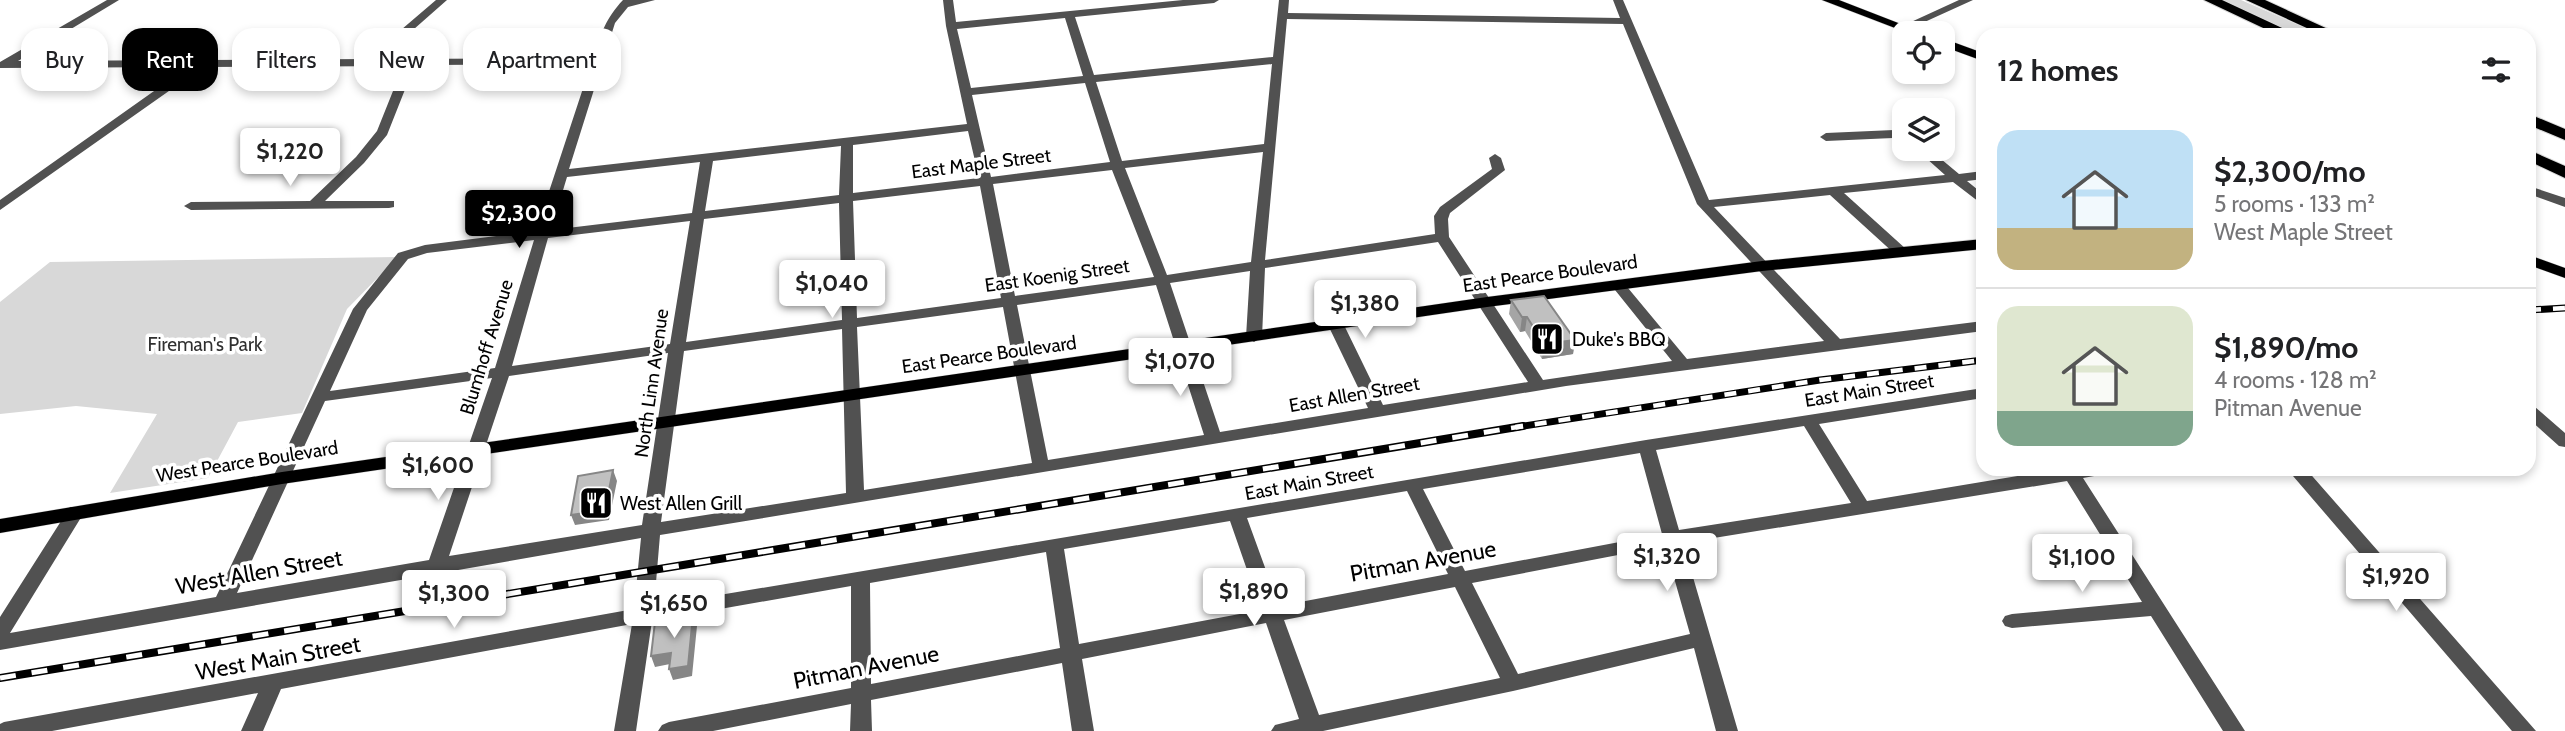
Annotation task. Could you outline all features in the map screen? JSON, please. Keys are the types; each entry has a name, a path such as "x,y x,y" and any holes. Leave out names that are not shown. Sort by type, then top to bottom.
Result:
{"highway":[{"path":"2211,0 2275,28"},
{"path":"2253,0 2318,28"},
{"path":"2536,122 2565,135"},
{"path":"2536,144 2565,157"},
{"path":"2536,158 2565,173"}],"main road":[{"path":"1828,0 1892,24"},
{"path":"1955,47 1976,54"},
{"name":"East Pearce Boulevard","path":"668,421 1487,302 1762,266 1976,245"},
{"path":"2536,263 2565,273"},
{"name":"West Pearce Boulevard","path":"0,526 282,478 668,421"}],"street":[{"path":"2,66 114,0"},
{"path":"410,28 442,0"},
{"path":"948,0 951,26 986,182 1041,467"},
{"path":"951,26 1214,0"},
{"path":"1254,337 1258,264 1284,0"},
{"path":"1618,0 1704,204 1835,343"},
{"path":"1919,21 1968,0"},
{"path":"627,3 647,2"},
{"name":"Blumhoff Avenue","path":"608,28 610,22 627,3"},
{"path":"1069,15 1117,165 1162,280 1213,439"},
{"path":"1282,16 1626,21"},
{"path":"965,92 1278,60"},
{"path":"218,64 354,63"},
{"path":"2,66 122,65"},
{"path":"0,206 162,91"},
{"path":"313,205 360,160 383,132 399,91"},
{"name":"Blumhoff Avenue","path":"437,565 502,372 542,235 589,91"},
{"path":"562,174 974,127"},
{"path":"1826,137 1892,134"},
{"path":"847,141 846,199 855,498"},
{"name":"East Maple Street","path":"321,397 360,309 403,256 425,249 1269,147"},
{"name":"North Linn Avenue","path":"625,731 643,615 677,348 707,157"},
{"path":"1495,158 1499,170 1469,193 1450,202 1441,216 1442,237 1487,302 1538,385"},
{"path":"1935,161 1976,195"},
{"path":"1704,204 1976,175"},
{"path":"1832,190 1901,252"},
{"path":"2536,193 2565,203"},
{"path":"191,206 389,204"},
{"name":"East Koenig Street","path":"321,397 1162,280 1442,237"},
{"path":"1618,285 1682,363"},
{"path":"1336,325 1377,410"},
{"name":"East Allen Street","path":"652,529 855,498 1377,410 1682,363 1976,327"},
{"name":"East Main Street","path":"643,615 1646,445 1976,394"},
{"path":"223,603 321,397"},
{"path":"2536,416 2561,434"},
{"path":"1808,420 1861,506"},
{"path":"2536,432 2561,434"},
{"path":"1646,445 1727,731"},
{"name":"Pitman Avenue","path":"669,731 1672,538 2045,476"},
{"path":"2072,476 2234,731"},
{"path":"2302,476 2525,731"},
{"path":"1413,485 1513,683"},
{"path":"0,633 76,511"},
{"path":"1237,516 1312,725"},
{"name":"West Allen Street","path":"0,642 652,529"},
{"path":"1054,545 1083,731"},
{"path":"860,578 861,731"},
{"path":"2012,621 2155,608"},
{"name":"West Main Street","path":"4,731 272,685 643,615"},
{"path":"1282,731 1513,683 1701,639"},
{"path":"252,731 272,685"}],"green space":[{"path":"2218,0 2241,0 2306,28 2282,28"},
{"name":"Fireman's Park","path":"398,257 347,309 302,413 238,422 208,478 110,493 157,414 76,406 0,414 0,302 50,262"}],"building":[{"path":"1544,296 1575,340 1544,344 1527,317 1522,317 1511,300"},
{"path":"613,470 605,510 571,515 578,476"},
{"path":"693,615 688,666 669,669 671,653 651,656 655,622"}],"railway":[{"path":"2536,310 2565,308"},
{"path":"1511,428 1820,380 1976,361"},
{"path":"0,678 1523,426"}],"place":[{"name":"Duke's BBQ","path":"1547,339"},
{"name":"West Allen Grill","path":"596,503"}]}
